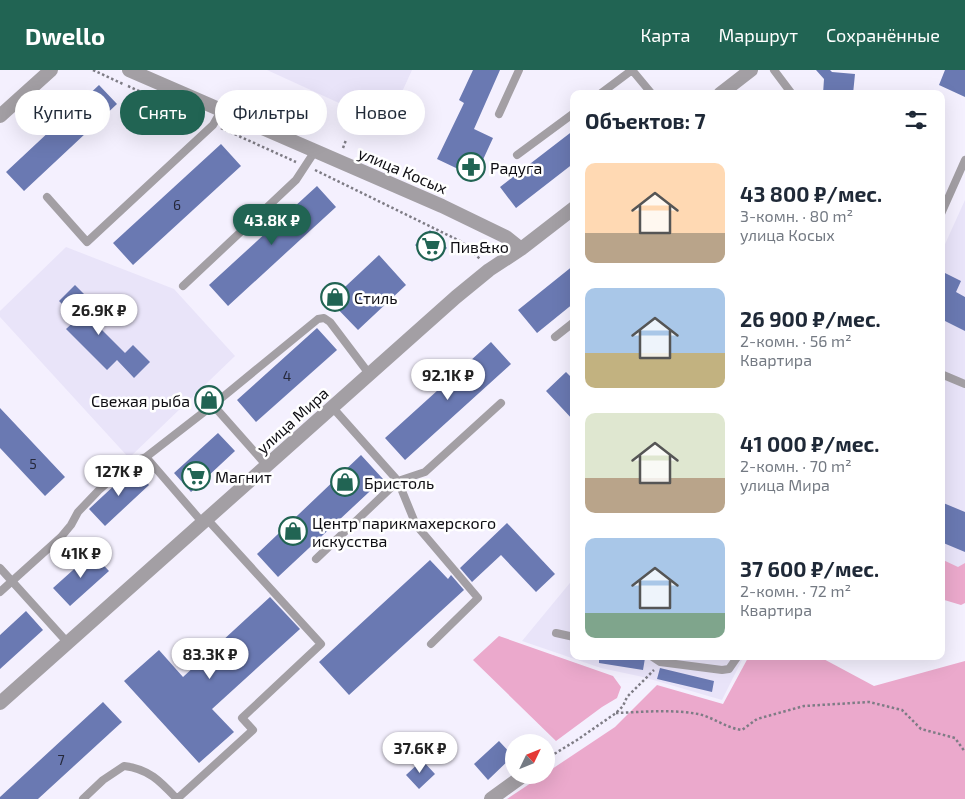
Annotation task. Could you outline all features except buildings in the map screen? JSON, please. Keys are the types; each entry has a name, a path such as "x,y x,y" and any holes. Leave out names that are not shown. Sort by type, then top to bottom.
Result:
{"street":[{"path":"0,116 51,70"},
{"name":"улица Косых","path":"129,70 215,108"},
{"path":"725,90 751,70"},
{"name":"улица Косых","path":"277,135 473,220 506,237 521,249"},
{"name":"улица Мира","path":"0,703 456,297 488,270 521,249 570,211"},
{"path":"491,799 512,784"}],"lane":[{"path":"499,114 519,70"},
{"path":"605,90 632,70 649,90"},
{"path":"774,70 789,90"},
{"path":"517,155 570,116"},
{"path":"47,197 87,242 215,122"},
{"path":"184,286 296,180 315,151"},
{"path":"945,205 965,160"},
{"path":"0,592 61,537 71,525 78,512 99,490 131,462 146,457 318,319 324,318 330,322 370,375"},
{"path":"555,337 570,325"},
{"path":"945,376 965,384"},
{"path":"316,559 398,481 425,472 501,403"},
{"path":"213,405 267,466"},
{"path":"333,408 398,481 416,525 478,598 431,644"},
{"path":"83,799 103,780 124,766 136,767 160,780 177,799 253,730 242,718 321,644 146,457"},
{"path":"0,568 67,642"},
{"path":"556,633 570,636"},
{"path":"657,660 660,662 722,670 729,669 735,660"}],"path":[{"path":"93,70 306,166 462,242 480,259"},
{"path":"555,753 577,740 623,706 627,697 651,674 660,662"},
{"path":"616,712 666,711 698,714 742,730 757,719 804,706 870,702 902,710 921,730 955,738 965,752"}],"shaded area":[{"path":"267,70 412,70 403,90 337,90 337,102 327,98 327,90 311,90"},
{"path":"965,200 965,571 945,564 945,244"},
{"path":"66,247 174,289 235,356 129,458 0,317 0,311"},
{"path":"945,561 958,567 965,563 965,603 961,605 945,600"},
{"path":"570,583 570,657 522,641"},
{"path":"499,636 613,676 621,687 617,698 556,741 555,734 549,734 473,660"},
{"path":"578,660 742,660 722,700 643,677 601,668"},
{"path":"747,660 825,660 874,686 965,661 965,799 507,799 530,784 555,784 555,767 615,727 657,685 723,704"}],"place":[{"name":"Радуга","path":"471,167"},
{"name":"Пив&ко","path":"431,246"},
{"name":"Стиль","path":"335,297"},
{"name":"Свежая рыба","path":"209,400"},
{"name":"Магнит","path":"196,476"},
{"name":"Бристоль","path":"345,482"},
{"name":"Центр парикмахерского искусства","path":"293,531"}]}
